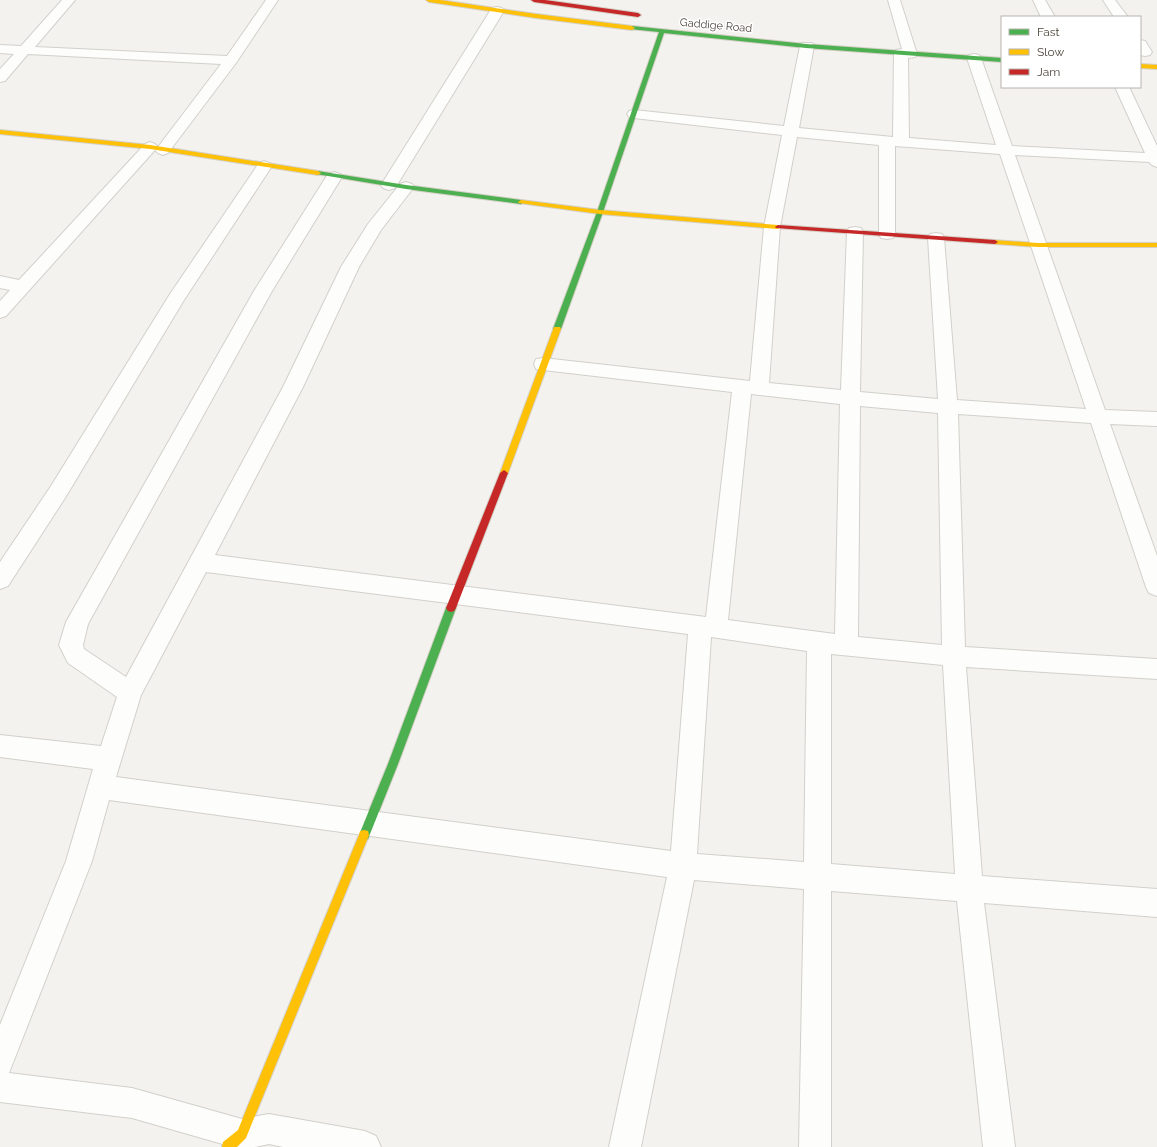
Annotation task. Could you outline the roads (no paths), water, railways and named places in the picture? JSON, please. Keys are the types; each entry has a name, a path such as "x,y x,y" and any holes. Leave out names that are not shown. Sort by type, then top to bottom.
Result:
{"street":[{"path":"0,78 69,0"},
{"path":"0,312 156,149 231,60 272,0"},
{"name":"Gaddige Road","path":"429,0 560,20 662,32 807,46 906,45 974,58 1001,60"},
{"path":"534,0 647,16"},
{"path":"887,234 894,140 906,45 894,0"},
{"path":"1039,0 1047,16"},
{"path":"1109,0 1120,16"},
{"path":"0,1062 79,860 100,787 130,693 293,387 350,267 374,228 497,11"},
{"path":"235,1141 393,764 456,594 490,512 600,212 662,32"},
{"path":"625,1147 683,866 708,627 750,387 772,227 807,46"},
{"path":"0,49 231,60"},
{"path":"974,58 1098,417 1151,550 1157,587"},
{"path":"1141,66 1157,67"},
{"path":"634,114 790,133 894,140 1005,151 1156,159 1122,88"},
{"path":"0,132 156,149 334,177 600,212 772,227 1038,245 1157,245"},
{"path":"0,580 58,492 176,298 264,166"},
{"path":"130,693 76,656 71,644 77,622 263,291 334,177"},
{"path":"846,646 850,398 855,232"},
{"path":"936,238 948,406 954,656 969,888 999,1147"},
{"path":"0,282 23,287"},
{"path":"543,364 850,398 1098,417 1157,419"},
{"path":"199,562 456,594 846,646 954,656 1157,669"},
{"path":"815,1147 819,642"},
{"path":"0,746 109,759"},
{"path":"100,787 683,866 1157,903"},
{"path":"0,1087 132,1103 235,1141 269,1129 365,1147"}]}
